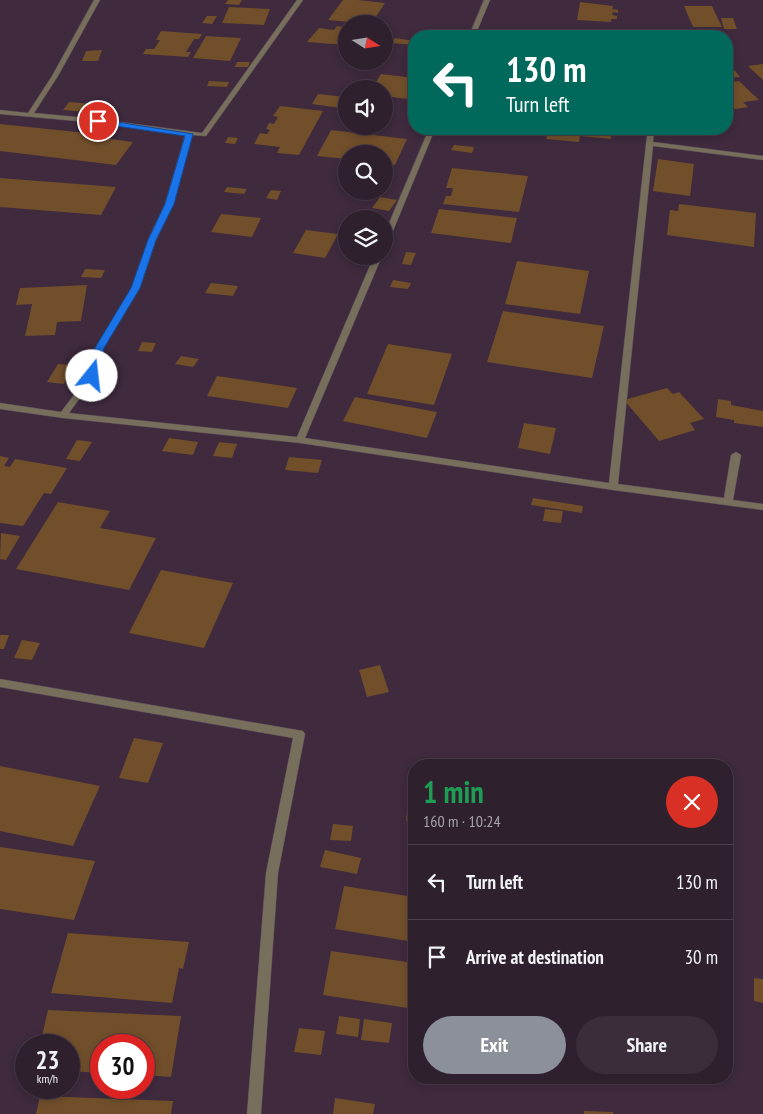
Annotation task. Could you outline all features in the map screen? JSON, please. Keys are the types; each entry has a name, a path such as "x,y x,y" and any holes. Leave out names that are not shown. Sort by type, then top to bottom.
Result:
{"street":[{"path":"30,115 55,76 97,0"},
{"path":"0,112 98,121 189,134 207,133 300,0"},
{"path":"474,30 487,0"},
{"path":"63,415 92,376 100,348 136,288 152,240 170,204 189,134"},
{"path":"393,222 429,135"},
{"path":"614,487 651,135"},
{"path":"650,144 763,158"},
{"path":"300,440 374,265"},
{"path":"0,406 63,415 300,440 614,487 763,507"},
{"path":"728,501 736,456"},
{"path":"0,683 299,734 272,873 254,1114"}],"building":[{"path":"228,0 242,0 239,5 225,4"},
{"path":"343,0 385,3 377,15 338,15 338,21 328,20"},
{"path":"580,2 613,6 612,9 618,10 618,13 613,12 612,15 617,16 617,19 611,19 611,22 577,20"},
{"path":"684,6 712,6 722,27 693,27"},
{"path":"229,7 270,9 264,25 222,23"},
{"path":"207,16 217,16 212,24 202,23"},
{"path":"721,18 733,18 737,29 724,29"},
{"path":"338,26 338,44 307,42 319,28 334,30"},
{"path":"161,31 202,34 199,39 194,39 186,52 191,52 188,57 143,54 146,49 154,49 160,40 156,40"},
{"path":"206,36 241,38 230,61 193,58"},
{"path":"395,38 408,40 408,44 393,43 393,41"},
{"path":"102,50 98,61 82,61 86,51"},
{"path":"237,62 250,62 248,67 235,67"},
{"path":"763,64 763,80 748,66"},
{"path":"733,68 740,77 733,78"},
{"path":"381,74 408,77 408,99 393,97 393,80 377,80"},
{"path":"209,81 229,82 227,87 207,86"},
{"path":"739,81 759,100 743,102 748,107 733,109 733,82"},
{"path":"318,94 338,96 338,108 312,104"},
{"path":"69,102 115,106 110,114 63,110"},
{"path":"280,106 323,111 299,155 277,153 280,147 254,144 260,133 267,134 270,130 266,129 269,123 274,124 278,117 273,116"},
{"path":"0,124 105,135 103,138 133,142 116,165 0,151"},
{"path":"331,130 338,131 338,135 373,135 407,139 395,165 393,165 393,145 338,145 338,158 317,156"},
{"path":"547,135 611,135 611,139 580,136 579,142 546,139"},
{"path":"228,137 238,138 235,144 225,143"},
{"path":"454,145 474,147 472,153 451,150"},
{"path":"658,159 694,164 690,196 653,191"},
{"path":"452,168 528,176 519,212 443,204 446,196 451,196 453,188 446,188"},
{"path":"0,178 116,187 101,215 0,207"},
{"path":"227,187 247,189 244,194 224,192"},
{"path":"271,190 281,191 277,200 266,198"},
{"path":"378,200 397,200 390,210 372,208"},
{"path":"679,204 756,213 754,247 667,235 670,210 678,211"},
{"path":"439,209 517,218 511,243 431,233"},
{"path":"221,214 261,218 252,237 211,232"},
{"path":"306,230 338,234 325,258 293,253"},
{"path":"406,252 416,253 411,265 402,264"},
{"path":"517,261 589,271 580,314 505,304"},
{"path":"85,269 105,270 101,278 81,277"},
{"path":"393,280 411,283 408,289 390,287"},
{"path":"211,283 238,286 233,296 205,293"},
{"path":"87,285 81,321 57,322 55,335 25,336 32,304 16,305 20,288"},
{"path":"503,311 604,326 592,378 487,362"},
{"path":"142,342 156,343 152,352 138,351"},
{"path":"388,344 452,354 434,405 367,394"},
{"path":"181,356 199,359 193,367 175,364"},
{"path":"58,364 74,365 64,384 47,382"},
{"path":"217,376 297,388 288,408 207,396"},
{"path":"667,388 673,394 679,392 704,419 690,423 695,430 659,441 624,400"},
{"path":"355,397 437,412 427,438 343,421"},
{"path":"718,399 731,401 731,405 763,411 763,427 734,423 734,420 716,417"},
{"path":"524,423 556,428 550,454 518,448"},
{"path":"169,438 198,442 193,455 162,451"},
{"path":"77,440 92,442 80,461 66,459"},
{"path":"219,442 237,444 232,458 213,456"},
{"path":"0,456 9,458 4,466 10,467 15,459 67,468 51,494 44,493 23,526 0,523"},
{"path":"289,457 322,460 318,473 285,470"},
{"path":"533,498 583,506 582,513 531,505"},
{"path":"58,502 110,511 100,528 156,538 129,590 16,569"},
{"path":"545,509 563,511 561,523 543,521"},
{"path":"1,533 20,536 6,560 0,559"},
{"path":"161,570 233,583 204,648 129,633"},
{"path":"0,635 9,635 4,649 0,649"},
{"path":"22,640 40,643 32,660 14,658"},
{"path":"380,665 389,692 367,697 359,670"},
{"path":"134,738 163,743 148,783 119,778"},
{"path":"0,766 100,786 73,846 0,831"},
{"path":"408,802 408,821 406,821"},
{"path":"333,824 353,826 351,841 330,840"},
{"path":"0,847 95,861 74,920 0,909"},
{"path":"325,850 361,858 357,874 320,867"},
{"path":"344,886 408,896 408,941 335,929"},
{"path":"68,933 189,942 183,969 179,968 172,1003 51,993"},
{"path":"331,951 408,962 408,1008 323,995"},
{"path":"754,978 763,979 763,1003 754,1001"},
{"path":"48,1010 181,1016 171,1077 155,1076 155,1034 90,1034 90,1072 80,1072 80,1034 43,1034"},
{"path":"339,1016 360,1019 358,1037 336,1034"},
{"path":"364,1019 392,1023 389,1043 361,1040"},
{"path":"299,1028 325,1031 321,1055 294,1052"},
{"path":"80,1098 173,1101 171,1114 36,1114 39,1099"},
{"path":"335,1098 375,1104 373,1114 333,1114"},
{"path":"584,1111 613,1112 613,1114 584,1114"}],"route":[{"path":"92,376 100,348 136,288 152,240 170,204 189,134 98,121"}]}
